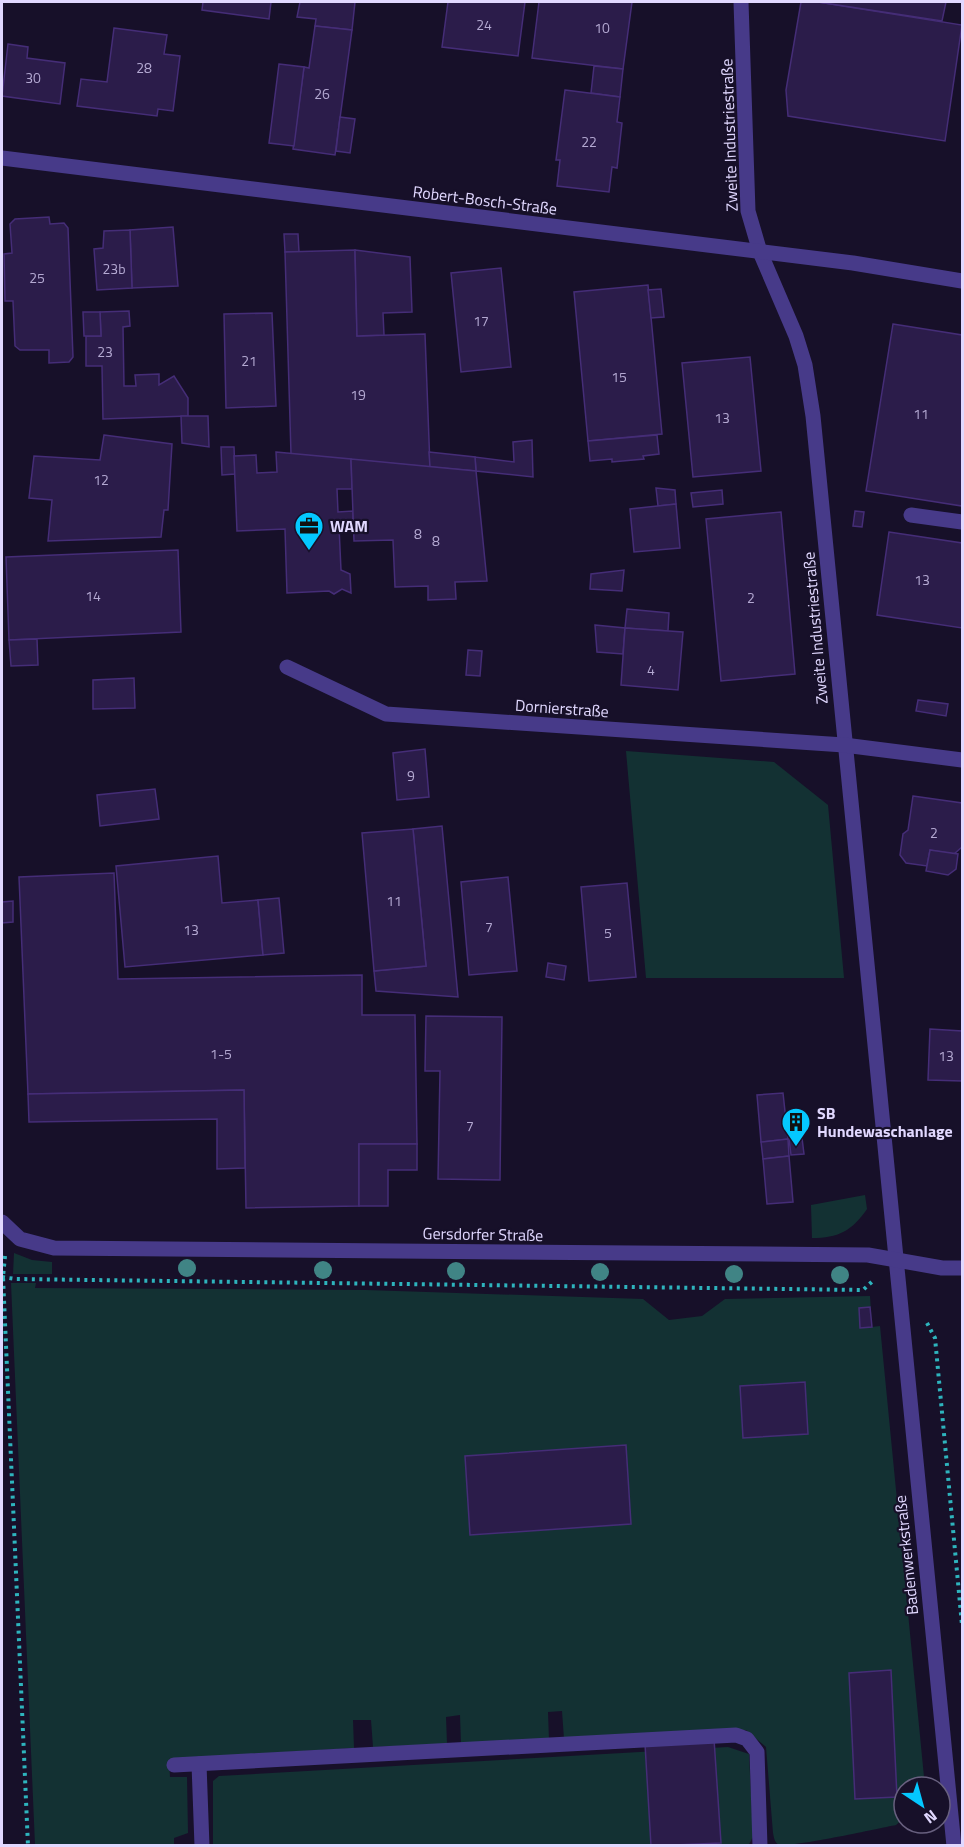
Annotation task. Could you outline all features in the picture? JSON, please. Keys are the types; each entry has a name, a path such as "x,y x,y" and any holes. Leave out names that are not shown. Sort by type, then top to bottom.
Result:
{"street":[{"name":"Zweite Industriestraße","path":"741,2 748,211 760,252 796,336 810,388 894,1261"},
{"name":"Robert-Bosch-Straße","path":"2,158 853,263 963,282"},
{"path":"912,515 963,522"},
{"name":"Dornierstraße","path":"287,667 386,714 844,745 963,760"},
{"name":"Gersdorfer Straße","path":"4,1225 20,1239 54,1248 868,1255 894,1261 963,1268"},
{"name":"Badenwerkstraße","path":"894,1261 954,1845"},
{"path":"174,1765 736,1735 747,1739 757,1752 760,1845"},
{"path":"199,1764 202,1845"}],"path":[{"path":"4,1225 2,1277 28,1845"},
{"path":"2,1277 863,1290 894,1261"},
{"path":"925,1319 935,1338 963,1625"}],"green space":[{"path":"626,751 774,762 828,805 844,978 646,978"},
{"path":"865,1195 867,1209 850,1228 837,1235 812,1238 811,1205"},
{"path":"14,1253 32,1260 52,1262 52,1274 13,1274"},
{"path":"11,1283 36,1283 35,1288 366,1290 643,1299 669,1320 702,1316 725,1299 870,1296 872,1327 880,1326 924,1775 892,1775 892,1826 817,1841 779,1845 773,1833 766,1747 746,1730 564,1739 562,1711 548,1712 549,1740 461,1744 460,1715 446,1717 447,1744 373,1747 371,1720 353,1720 354,1748 169,1759 170,1777 187,1777 188,1833 174,1838 174,1845 35,1845"},
{"path":"728,1747 749,1754 753,1837 748,1846 213,1845 213,1781 219,1776"}],"building":[{"path":"203,2 271,2 269,19 202,10"},
{"path":"300,2 355,2 352,30 315,26 316,19 297,17"},
{"path":"448,2 525,2 518,56 442,47"},
{"path":"539,2 632,2 623,69 532,58"},
{"path":"801,2 818,2 962,25 945,141 788,116 786,90"},
{"path":"818,2 946,2 942,21"},
{"path":"315,26 352,30 335,155 293,149 304,67 309,68"},
{"path":"114,28 167,35 164,54 180,56 173,111 158,109 157,116 77,106 81,79 107,82"},
{"path":"8,44 28,47 27,58 65,63 60,104 2,96"},
{"path":"279,64 304,67 294,146 269,143"},
{"path":"594,66 623,69 620,97 591,93"},
{"path":"565,90 620,97 617,122 622,123 617,168 612,167 609,192 557,186 560,160 556,160"},
{"path":"340,117 355,119 350,153 336,151"},
{"path":"49,217 50,224 64,223 68,228 73,357 69,362 49,363 49,350 20,350 15,346 13,301 5,301 4,254 12,253 10,224 15,219"},
{"path":"173,227 178,286 132,288 130,230"},
{"path":"130,230 132,288 97,290 94,249 103,248 104,231"},
{"path":"284,234 298,234 299,252 285,252"},
{"path":"355,250 357,336 425,334 430,467 291,454 285,252"},
{"path":"355,250 410,257 412,312 383,313 384,335 357,336"},
{"path":"501,268 511,367 461,372 451,273"},
{"path":"648,285 662,434 588,441 574,292"},
{"path":"661,289 664,317 651,318 648,290"},
{"path":"129,311 130,326 123,327 124,386 136,386 135,375 159,374 159,385 174,376 188,398 188,416 103,419 102,366 86,366 86,336 101,336 100,312"},
{"path":"83,312 100,312 101,336 84,336"},
{"path":"272,313 276,406 226,408 224,314"},
{"path":"893,324 962,335 962,506 866,491"},
{"path":"750,357 761,471 693,477 682,363"},
{"path":"181,416 208,416 209,447 182,443"},
{"path":"104,435 172,444 168,510 164,510 161,537 48,541 52,500 29,498 34,456 100,460"},
{"path":"657,435 659,454 643,456 644,459 612,462 612,459 590,461 588,441"},
{"path":"532,440 533,477 476,471 475,457 514,462 513,442"},
{"path":"221,447 234,447 235,474 222,475"},
{"path":"276,452 351,459 352,489 337,489 338,512 353,511 353,526 339,527 341,570 350,574 351,593 342,589 334,594 329,591 287,593 285,529 237,531 234,456 256,455 257,473 277,472"},
{"path":"429,452 475,457 476,471 430,467"},
{"path":"351,459 476,471 487,581 455,582 456,599 428,600 428,586 395,587 393,540 354,541"},
{"path":"656,488 675,490 676,504 658,506"},
{"path":"722,490 723,504 693,507 691,493"},
{"path":"676,504 680,548 634,552 630,509"},
{"path":"855,511 864,512 862,527 853,526"},
{"path":"781,512 795,674 721,681 706,519"},
{"path":"889,532 962,543 962,628 877,615"},
{"path":"178,550 181,632 9,640 6,557"},
{"path":"624,570 622,591 590,589 591,574"},
{"path":"627,609 669,613 668,631 625,628"},
{"path":"595,625 625,628 623,654 597,652"},
{"path":"625,628 683,632 678,690 621,685"},
{"path":"37,639 38,665 11,666 9,640"},
{"path":"468,650 482,651 480,676 466,675"},
{"path":"134,678 135,708 93,709 93,680"},
{"path":"918,700 948,704 946,716 916,711"},
{"path":"425,749 429,797 397,800 393,753"},
{"path":"155,789 159,819 100,826 97,795"},
{"path":"913,796 962,803 962,847 954,854 930,850 927,866 906,863 900,855 903,834 908,830"},
{"path":"442,826 458,997 376,991 374,971 426,966 413,829"},
{"path":"413,829 426,966 374,971 362,833"},
{"path":"930,850 958,854 956,869 948,875 926,871"},
{"path":"218,856 222,903 258,900 263,955 125,967 116,866"},
{"path":"114,873 118,979 362,975 362,1015 415,1015 417,1144 359,1144 359,1206 246,1208 244,1090 28,1094 19,877"},
{"path":"508,877 517,971 469,975 461,882"},
{"path":"627,883 636,977 589,981 581,887"},
{"path":"279,898 284,953 263,955 258,900"},
{"path":"13,901 13,922 2,923 2,902"},
{"path":"548,963 566,966 564,980 546,977"},
{"path":"426,1016 502,1017 500,1180 438,1179 440,1071 425,1071"},
{"path":"930,1029 962,1031 962,1081 928,1080"},
{"path":"244,1090 245,1168 217,1169 217,1119 29,1122 28,1094"},
{"path":"783,1093 788,1139 761,1142 757,1095"},
{"name":"SB Hundewaschanlage","path":"802,1138 804,1154 791,1155 789,1139"},
{"path":"788,1139 789,1156 763,1159 761,1142"},
{"path":"359,1144 417,1144 417,1170 388,1170 388,1206 359,1206"},
{"path":"789,1156 793,1202 767,1204 763,1159"},
{"path":"870,1307 872,1327 860,1328 859,1308"},
{"path":"805,1382 808,1434 743,1438 740,1386"},
{"path":"626,1445 631,1524 470,1535 465,1456"},
{"path":"891,1670 896,1775 892,1775 892,1797 855,1799 849,1673"},
{"path":"714,1739 721,1843 651,1846 645,1744"}],"place":[{"name":"WAM","path":"309,552"},
{"name":"SB Hundewaschanlage","path":"796,1148"}]}
